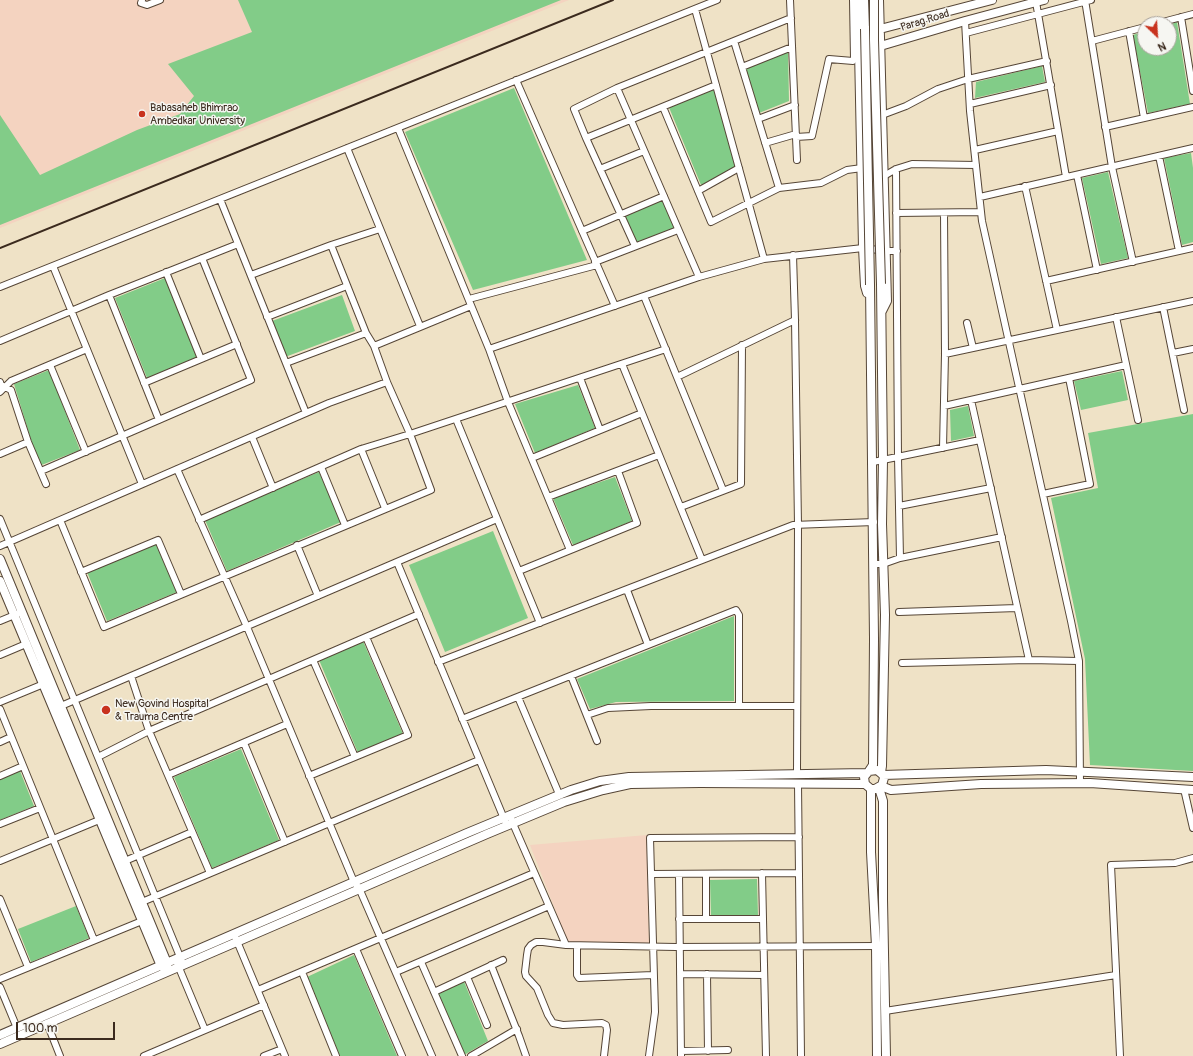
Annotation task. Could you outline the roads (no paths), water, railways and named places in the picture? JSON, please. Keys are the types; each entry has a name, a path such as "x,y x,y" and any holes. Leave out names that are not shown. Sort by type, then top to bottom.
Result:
{"street":[{"path":"142,0 141,3 147,5 160,0"},
{"path":"0,287 717,0"},
{"path":"790,0 797,160"},
{"path":"765,143 796,136 812,136 829,59 853,61 854,59 853,0"},
{"path":"858,0 863,248 865,286 870,305"},
{"path":"864,0 874,522 873,765 864,780 874,787 883,801 886,1056"},
{"path":"874,0 881,284 883,460 882,524 885,615 882,758 882,773 884,782 874,787"},
{"path":"879,0 887,301 881,312"},
{"name":"Parag Road","path":"859,31 880,29 970,3 992,0"},
{"path":"966,33 1087,0 1112,167 1133,262"},
{"path":"1040,1 1039,14 1066,177"},
{"name":"Parag Road","path":"859,51 1040,1"},
{"path":"695,9 764,259"},
{"path":"1177,18 1193,14"},
{"path":"1181,17 1193,91"},
{"path":"635,246 574,109 617,88 791,18"},
{"path":"965,21 974,150 982,212 1079,662 1080,783"},
{"path":"1092,41 1137,29"},
{"path":"1129,31 1144,118"},
{"path":"734,41 778,188"},
{"path":"742,67 792,47"},
{"path":"882,115 906,106 938,89 968,79 1047,61"},
{"path":"516,80 615,306"},
{"path":"586,138 716,85"},
{"path":"970,104 1050,85"},
{"path":"617,88 699,277"},
{"path":"758,119 795,104"},
{"path":"662,107 711,222 778,188 821,182 847,170 862,168"},
{"path":"1105,127 1193,107"},
{"path":"398,128 489,349 508,402 570,550"},
{"path":"974,150 1058,131"},
{"path":"347,148 420,326"},
{"path":"980,196 1193,148"},
{"path":"600,169 644,151"},
{"path":"1159,156 1179,252"},
{"path":"884,176 912,164 976,165"},
{"path":"698,190 739,168"},
{"path":"896,170 900,558"},
{"path":"1077,175 1097,270"},
{"path":"1025,186 1057,330"},
{"path":"582,231 664,196"},
{"path":"220,198 306,413"},
{"path":"896,213 982,212"},
{"path":"943,448 945,354 944,213"},
{"path":"251,275 331,245 380,229"},
{"path":"468,299 596,264 635,246 678,230"},
{"path":"0,341 109,294 238,244"},
{"path":"60,520 104,627 431,490 410,434 387,382 374,346 366,333 331,245"},
{"path":"489,349 699,277 764,259 863,248 897,251"},
{"path":"1046,281 1193,248"},
{"path":"793,255 798,524 796,706 797,774"},
{"path":"41,471 251,380 202,258"},
{"path":"53,266 142,484"},
{"path":"166,272 201,359"},
{"path":"267,317 347,286"},
{"path":"109,294 159,420"},
{"path":"644,296 723,490"},
{"path":"945,354 1193,301"},
{"path":"374,346 471,306"},
{"path":"1163,307 1184,410"},
{"path":"1116,317 1138,420"},
{"path":"677,377 795,320"},
{"path":"967,322 973,348"},
{"path":"286,363 366,333"},
{"path":"144,383 236,344"},
{"path":"680,507 741,484 742,345"},
{"path":"0,392 11,382 87,349"},
{"path":"199,520 361,449 666,349"},
{"path":"1172,353 1193,349"},
{"path":"622,364 702,560"},
{"path":"50,365 86,452"},
{"path":"944,406 1126,365"},
{"path":"580,378 600,430"},
{"path":"1043,494 1090,484 1069,378"},
{"path":"0,382 1,385 11,390 28,442 46,484"},
{"path":"0,546 329,403 387,382"},
{"path":"971,400 1029,660"},
{"path":"532,458 642,413"},
{"path":"456,419 540,623"},
{"path":"252,436 273,488"},
{"path":"873,462 980,440"},
{"path":"0,454 28,442"},
{"path":"361,449 385,508"},
{"path":"548,497 659,455"},
{"path":"321,466 345,525"},
{"path":"177,469 247,627 329,823 432,1056"},
{"path":"519,571 637,523 618,471"},
{"path":"899,506 991,488"},
{"path":"0,519 155,896 204,1030"},
{"path":"61,706 498,519"},
{"path":"438,662 793,525 874,522"},
{"path":"874,564 883,564 900,558 1002,537"},
{"path":"81,572 158,540 181,594"},
{"path":"297,545 318,596"},
{"path":"0,559 61,706 142,921 165,967"},
{"path":"397,562 479,760 534,873 566,946"},
{"path":"0,581 43,684 103,818 125,861 142,902 165,967"},
{"path":"627,590 648,645"},
{"path":"899,612 1017,608"},
{"path":"462,719 736,610 739,615 739,706"},
{"path":"0,621 22,612"},
{"path":"98,757 149,731 419,614"},
{"path":"309,776 408,735 366,637"},
{"path":"0,655 26,644"},
{"path":"313,660 355,757"},
{"path":"902,663 1029,660 1079,662"},
{"path":"131,676 149,731 210,873"},
{"path":"571,676 597,741"},
{"path":"0,702 51,681"},
{"path":"518,697 559,794"},
{"path":"587,715 608,708 623,707 796,706"},
{"path":"0,709 94,940"},
{"path":"168,775 287,724"},
{"path":"0,742 11,737"},
{"path":"244,742 285,842"},
{"path":"142,902 479,760"},
{"path":"0,776 23,766"},
{"path":"0,1035 236,938 508,820 559,794 600,781 630,777 868,772 875,770 882,773 1046,770 1193,777"},
{"path":"508,820 592,793 630,784 798,784 874,787 891,790 981,784 1080,783 1193,790"},
{"path":"589,784 592,793"},
{"path":"798,784 801,1056"},
{"path":"874,787 871,852 876,946 877,1056"},
{"path":"1184,789 1193,828"},
{"path":"0,824 40,808"},
{"path":"0,860 103,818"},
{"path":"125,861 192,832"},
{"path":"649,1056 656,1012 653,975 650,838 799,838"},
{"path":"1120,1056 1111,865 1175,863 1193,858"},
{"path":"258,990 534,873"},
{"path":"762,873 766,1056"},
{"path":"651,874 799,873"},
{"path":"679,874 681,1054 728,1050"},
{"path":"706,874 706,919"},
{"path":"0,899 28,967"},
{"path":"396,972 549,906"},
{"path":"679,919 763,919"},
{"path":"0,979 142,921"},
{"path":"236,938 285,1056"},
{"path":"604,1056 607,1030 606,1025 602,1023 563,1025 553,1023 548,1015 538,988 526,976 527,955 530,945 536,942 543,942 566,946 653,947 884,945"},
{"path":"577,946 577,975 579,978 653,975"},
{"path":"356,949 402,1056"},
{"path":"434,992 503,960"},
{"path":"420,962 462,1056"},
{"path":"491,965 517,1029 524,1055"},
{"path":"0,1044 165,967"},
{"path":"302,972 336,1056"},
{"path":"680,974 764,974"},
{"path":"706,974 708,1051"},
{"path":"885,1011 1116,975"},
{"path":"467,976 487,1025"},
{"path":"0,987 17,1028"},
{"path":"144,1056 264,1005"},
{"path":"47,1023 60,1056"},
{"path":"472,1056 517,1029"},
{"path":"264,1056 282,1048"}],"railway":[{"path":"0,248 613,0"}],"place":[{"name":"Babasaheb Bhimrao Ambedkar University","path":"142,114"},
{"name":"New Govind Hospital & Trauma Centre","path":"106,710"}]}
